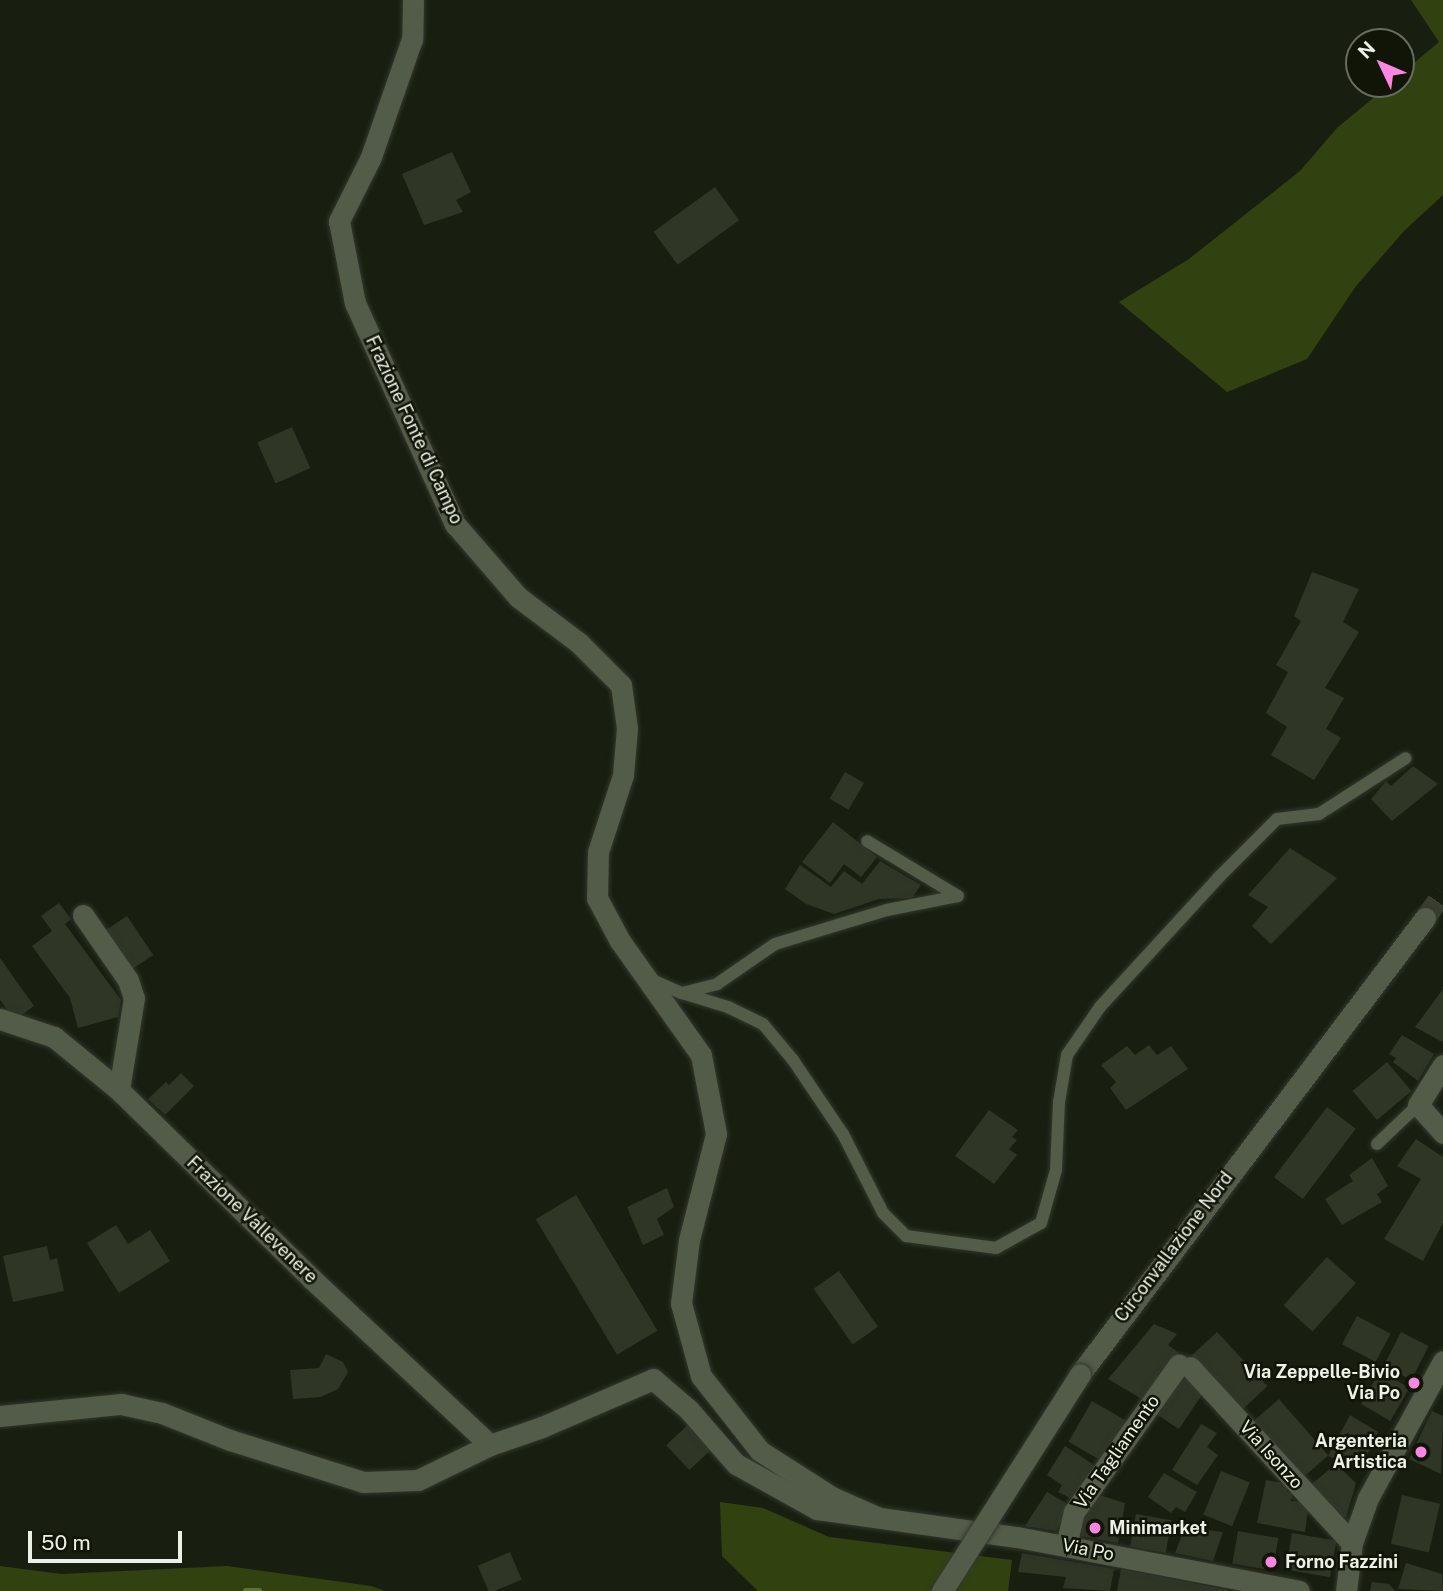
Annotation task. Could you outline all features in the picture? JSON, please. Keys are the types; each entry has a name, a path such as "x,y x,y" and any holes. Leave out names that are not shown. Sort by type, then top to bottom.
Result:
{"street":[{"name":"Frazione Fonte di Campo","path":"414,0 412,39 372,157 339,221 355,303 456,524 518,597 578,642 621,685 627,728 623,775 598,852 597,898 620,942 701,1055 716,1134 689,1240 681,1303 701,1376 760,1451 832,1497 877,1517"},
{"path":"83,915 128,980 134,998 119,1090"},
{"name":"Circonvallazione Nord","path":"942,1591 1080,1374 1425,918"},
{"name":"Frazione Vallevenere","path":"0,1019 54,1037 119,1090 312,1279 491,1445"},
{"path":"1443,1065 1418,1105 1443,1133"},
{"path":"1346,1591 1352,1543 1367,1498 1443,1361"},
{"name":"Via Isonzo","path":"1185,1365 1352,1543"},
{"name":"Via Tagliamento","path":"1066,1546 1074,1512 1185,1365"},
{"path":"0,1416 121,1404 162,1413 230,1440 363,1482 418,1480 491,1445 542,1427 653,1379 689,1410 736,1464 817,1509 877,1517"},
{"name":"Via Po","path":"877,1517 1066,1546 1299,1591"}],"lane":[{"path":"648,978 682,993 729,1007 763,1024 793,1060 843,1134 883,1213 906,1236 996,1248 1041,1223 1056,1170 1059,1102 1067,1055 1100,1007 1276,819 1319,814 1406,758"},
{"path":"682,993 717,984 775,944 887,910 958,897 867,841"},
{"path":"1377,1143 1418,1105"}],"green space":[{"path":"1411,0 1443,0 1443,195 1404,231 1356,286 1307,359 1227,392 1119,302 1189,259 1300,171 1337,128 1373,98 1415,98 1415,62 1439,42"},
{"path":"720,1502 763,1508 829,1537 1012,1560 1008,1591 758,1591 722,1556"},
{"path":"0,1566 61,1574 227,1566 371,1586 385,1591 0,1591"}],"building":[{"path":"452,152 471,192 456,200 463,212 424,225 402,174"},
{"path":"715,187 739,220 678,265 654,232"},
{"path":"292,427 310,468 276,484 257,442"},
{"path":"1312,572 1359,589 1343,622 1359,632 1325,688 1344,698 1326,729 1341,738 1314,780 1271,755 1287,727 1266,713 1288,672 1276,665 1301,621 1294,616"},
{"path":"1413,766 1438,784 1392,821 1371,799 1386,781 1391,786"},
{"path":"845,772 864,783 849,810 830,799"},
{"path":"833,822 877,857 861,877 844,864 830,883 802,862"},
{"path":"1290,848 1337,878 1271,944 1252,926 1268,907 1248,895"},
{"path":"880,861 921,885 912,898 879,899 834,914 806,904 785,889 800,865 831,887 844,871 862,884"},
{"path":"59,903 71,919 65,924 121,1000 118,1017 78,1028 70,998 32,946 52,931 41,916"},
{"path":"127,916 153,955 131,970 105,931"},
{"path":"0,958 34,1006 15,1020 0,1000"},
{"path":"1443,989 1443,1040 1442,1042 1415,1027"},
{"path":"1402,1035 1434,1054 1418,1081 1393,1062 1396,1058 1389,1054"},
{"path":"1149,1045 1157,1055 1171,1046 1188,1069 1126,1110 1110,1088 1116,1082 1101,1065 1127,1046 1135,1055"},
{"path":"1387,1062 1411,1091 1377,1120 1353,1091"},
{"path":"181,1073 194,1086 165,1115 148,1099 166,1082 169,1085"},
{"path":"1327,1107 1356,1129 1303,1199 1274,1177"},
{"path":"989,1110 1018,1130 1012,1137 1017,1140 1009,1149 1017,1155 994,1184 955,1156"},
{"path":"1416,1139 1443,1157 1443,1223 1423,1261 1384,1239 1421,1179 1397,1166"},
{"path":"1372,1158 1388,1186 1377,1194 1382,1202 1342,1225 1325,1199 1353,1181 1349,1175"},
{"path":"667,1188 674,1207 657,1219 664,1235 643,1245 627,1207"},
{"path":"576,1195 657,1330 617,1355 536,1219"},
{"path":"116,1225 128,1244 150,1230 170,1261 119,1293 87,1243"},
{"path":"47,1246 50,1260 57,1258 64,1291 13,1302 3,1256"},
{"path":"1327,1257 1356,1283 1312,1331 1284,1305"},
{"path":"839,1271 878,1327 853,1344 814,1289"},
{"path":"1357,1316 1391,1334 1376,1362 1342,1344"},
{"path":"1154,1324 1177,1334 1168,1345 1179,1353 1145,1401 1108,1379"},
{"path":"1217,1332 1267,1386 1242,1410 1191,1356"},
{"path":"1401,1332 1429,1346 1411,1380 1384,1366"},
{"path":"326,1354 343,1362 348,1372 338,1389 321,1397 293,1399 290,1370 319,1368"},
{"path":"1380,1371 1409,1388 1390,1421 1361,1404"},
{"path":"1178,1373 1205,1391 1179,1429 1152,1411"},
{"path":"1279,1399 1328,1456 1303,1478 1253,1421"},
{"path":"1092,1401 1129,1422 1106,1463 1068,1442"},
{"path":"1432,1411 1443,1416 1441,1474 1409,1459"},
{"path":"1350,1415 1378,1432 1360,1469 1328,1456"},
{"path":"691,1422 714,1447 689,1470 666,1445"},
{"path":"1201,1424 1217,1433 1207,1447 1218,1455 1197,1485 1172,1470"},
{"path":"1065,1446 1097,1467 1076,1501 1058,1492 1062,1485 1047,1475"},
{"path":"1336,1464 1356,1483 1346,1518 1333,1514 1308,1487"},
{"path":"1221,1471 1250,1483 1232,1526 1203,1515"},
{"path":"1164,1473 1197,1492 1185,1512 1176,1507 1171,1513 1148,1497"},
{"path":"1266,1480 1288,1484 1287,1492 1293,1493 1291,1501 1309,1503 1305,1532 1257,1523"},
{"path":"1047,1492 1071,1506 1056,1531 1025,1526"},
{"path":"1096,1494 1125,1503 1118,1543 1081,1536 1083,1510"},
{"path":"1402,1495 1440,1504 1429,1552 1391,1544"},
{"path":"1136,1514 1171,1520 1166,1553 1130,1546"},
{"path":"1185,1527 1223,1532 1213,1561 1175,1553"},
{"path":"1238,1531 1278,1538 1273,1571 1232,1563"},
{"path":"1292,1533 1336,1541 1330,1577 1286,1569"},
{"path":"510,1552 522,1580 489,1591 478,1566"},
{"path":"1022,1553 1114,1569 1110,1591 1063,1588 1066,1577 1018,1572"},
{"path":"1406,1563 1442,1574 1443,1591 1398,1589"},
{"path":"1121,1569 1228,1590 1228,1591 1117,1591"},
{"path":"1372,1582 1389,1584 1395,1591 1370,1591"}],"waterway":[{"path":"246,1591 259,1591"}],"tunnel":[{"path":"1425,918 1443,893"}],"place":[{"name":"Via Zeppelle-Bivio Via Po","path":"1414,1383"},
{"name":"Argenteria Artistica","path":"1421,1452"},
{"name":"Minimarket","path":"1095,1528"},
{"name":"Forno Fazzini","path":"1271,1562"}]}
